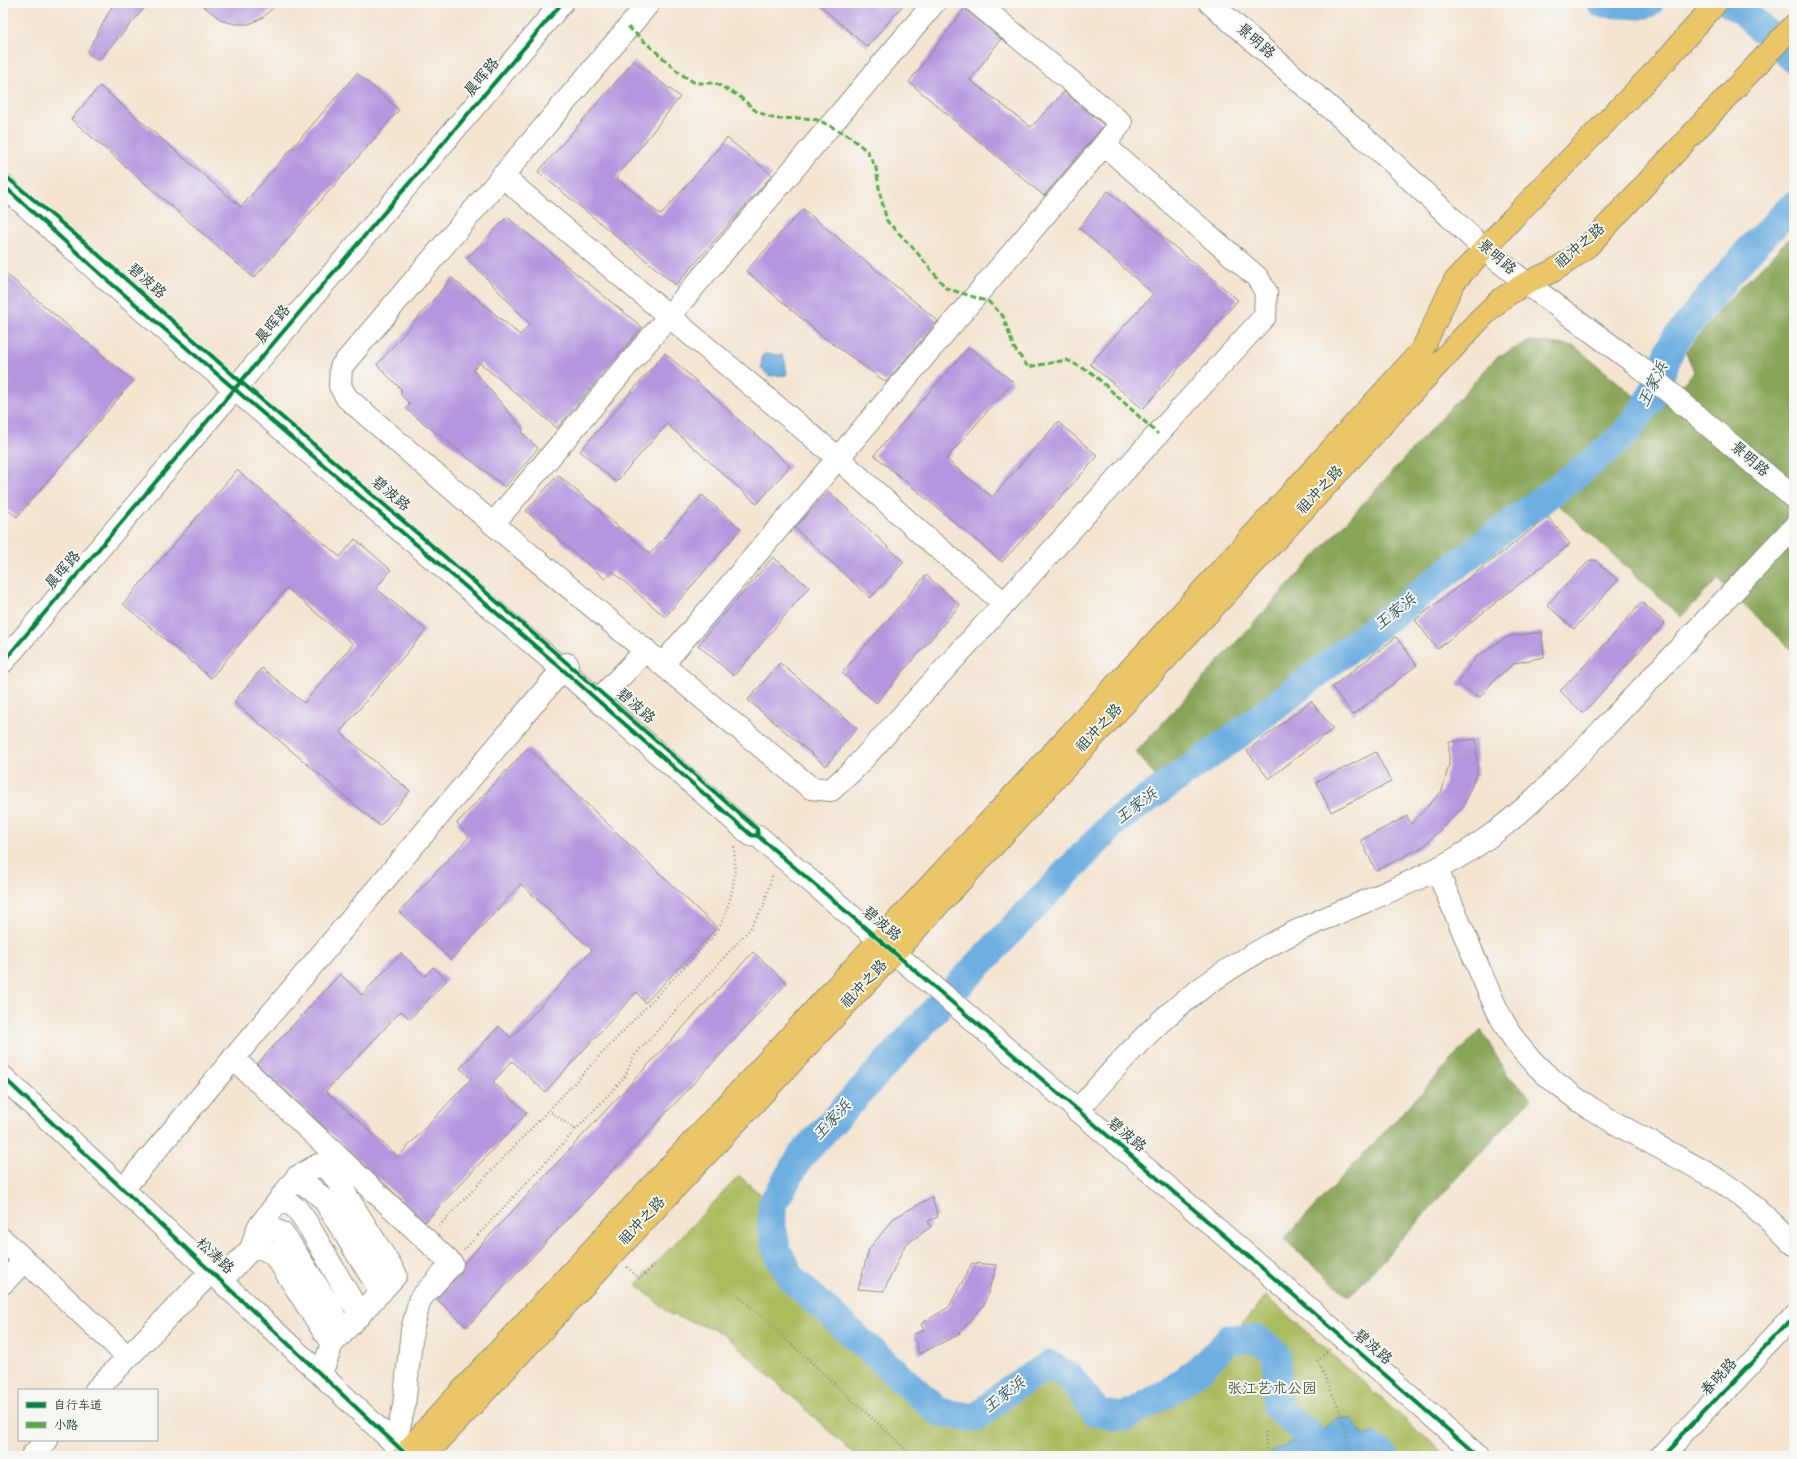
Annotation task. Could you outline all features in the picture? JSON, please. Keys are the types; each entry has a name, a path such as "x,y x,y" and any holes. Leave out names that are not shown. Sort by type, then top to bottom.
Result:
{"main road":[{"name":"祖冲之路","path":"407,1453 613,1254 1149,649 1422,350 1454,282 1512,219 1665,61 1716,3"},
{"name":"祖冲之路","path":"407,1453 429,1426 887,946 1480,319 1501,299 1526,283 1553,271 1588,245 1794,25"}],"street":[{"name":"晨晖路","path":"3,662 562,3"},
{"path":"663,664 1104,145 1121,123 977,3"},
{"name":"景明路","path":"1210,3 1392,161 1485,250 1526,283 1636,364 1794,498"},
{"path":"647,4 341,367 340,386 347,398 493,524 811,788 831,790 853,770 1265,316 1266,292 1257,277 1104,145"},
{"path":"493,524 932,4"},
{"name":"碧波路","path":"3,174 84,242 238,385"},
{"path":"502,176 668,317 838,458 924,536 1004,603"},
{"name":"碧波路","path":"3,185 106,279 238,385 564,666 751,835 758,836 777,852 1341,1336 1478,1456"},
{"path":"1077,1111 1137,1045 1168,1015 1203,987 1242,961 1290,935 1437,870 1483,841 1525,808 1572,762 1794,527"},
{"path":"603,695 646,650"},
{"name":"碧波路","path":"564,666 603,695 757,829 758,836"},
{"path":"123,1189 564,666"},
{"path":"1437,870 1499,1015 1514,1039 1532,1061 1580,1101 1606,1118 1715,1178 1740,1195 1794,1244"},
{"path":"233,1058 452,1264 420,1298 412,1330 404,1406 407,1453"},
{"name":"松涛路","path":"3,1077 320,1374 407,1453"},
{"path":"97,1389 128,1357 216,1276 251,1249 260,1224 287,1189 311,1188 324,1200 380,1292 337,1339 320,1374"},
{"path":"287,1189 297,1209 307,1223 360,1315"},
{"path":"260,1224 282,1233 292,1247 331,1308 337,1339"},
{"path":"3,1240 128,1357"},
{"path":"252,1244 272,1253 337,1339"},
{"path":"3,1283 25,1260"},
{"name":"春晓路","path":"1662,1456 1794,1317"},
{"path":"32,1456 46,1441"}],"path":[{"path":"426,1240 718,931 733,892 736,866 733,844"},
{"path":"452,1264 624,1078 634,1056 749,930 763,907 777,852"},
{"path":"548,1110 576,1130"},
{"path":"613,1254 640,1279 654,1265"},
{"path":"739,1296 913,1456"},
{"path":"1341,1336 1318,1361 1341,1414 1352,1456"},
{"path":"1264,1432 1266,1456"}],"green space":[{"path":"1794,234 1794,653 1718,579 1681,617 1557,503 1171,796 1136,752 1496,358 1529,341 1574,346 1655,413 1694,372 1686,352 1722,306"},
{"path":"1481,1029 1506,1073 1531,1098 1349,1297 1284,1239"},
{"name":"张江艺术公园","path":"739,1176 772,1204 772,1228 777,1251 793,1280 939,1412 976,1418 1010,1389 1050,1365 1071,1378 1097,1413 1124,1417 1171,1391 1204,1365 1229,1339 1266,1296 1446,1456 856,1456 723,1333 670,1314 636,1284"}],"water":[{"path":"764,354 782,355 785,362 787,375 769,376 761,368 761,357"},
{"path":"1337,1418 1351,1418 1365,1436 1375,1432 1399,1456 1266,1456 1298,1438 1320,1433"}],"building":[{"path":"114,3 149,3 98,61 87,52"},
{"path":"199,3 278,3 262,18 249,24 236,24 223,21"},
{"path":"817,3 905,3 867,47"},
{"path":"965,8 1001,39 970,80 1031,127 1064,92 1104,125 1044,196 909,82"},
{"path":"634,61 680,97 616,178 661,215 727,138 772,175 676,285 538,172"},
{"path":"357,73 399,110 254,278 71,119 100,86 241,207"},
{"path":"1108,191 1238,300 1143,409 1090,364 1153,294 1079,228"},
{"path":"803,209 938,321 886,382 822,336 746,271"},
{"path":"507,217 642,327 557,428 480,363 473,370 523,429 522,433 538,448 505,487 406,409 410,404 401,395 401,389 377,365 452,278 520,335 530,324 467,258"},
{"path":"3,271 133,381 17,517 3,506"},
{"path":"969,347 1013,382 946,459 992,497 1058,422 1098,456 1002,562 874,455"},
{"path":"665,353 790,466 757,504 667,424 616,482 580,451"},
{"path":"237,470 340,557 355,539 391,570 376,588 426,630 340,732 410,791 380,826 234,702 262,668 304,703 353,644 287,588 211,678 123,604"},
{"path":"558,475 650,554 702,495 741,529 665,617 612,571 605,579 526,511"},
{"path":"828,491 904,562 870,598 795,528"},
{"path":"1548,517 1570,544 1437,649 1415,620"},
{"path":"773,557 809,587 734,676 698,645"},
{"path":"1590,560 1595,560 1618,580 1574,629 1547,605"},
{"path":"926,575 960,605 876,703 842,673"},
{"path":"1642,602 1665,623 1583,713 1560,691 1609,640"},
{"path":"1542,632 1544,657 1515,663 1494,680 1480,697 1457,684 1476,657 1507,637"},
{"path":"1396,637 1417,665 1353,715 1332,687"},
{"path":"780,663 857,728 826,766 748,700"},
{"path":"1311,701 1333,729 1269,779 1247,751"},
{"path":"1476,739 1477,773 1463,807 1424,846 1376,871 1361,840 1407,816 1411,824 1442,791 1449,765 1449,742"},
{"path":"528,748 717,928 645,1003 637,992 545,1092 512,1061 493,1082 527,1113 425,1222 257,1064 340,974 362,995 401,953 425,976 433,967 447,980 410,1019 401,1011 326,1091 398,1157 471,1079 460,1068 499,1026 511,1038 592,950 521,884 451,960 399,912 469,837 457,823"},
{"path":"1376,752 1391,782 1331,812 1316,782"},
{"path":"753,952 787,983 467,1327 437,1299 461,1272 464,1263"},
{"path":"932,1197 938,1217 928,1221 931,1227 905,1245 884,1291 858,1289 869,1249 894,1218"},
{"path":"972,1263 997,1265 984,1305 958,1335 919,1354 914,1334 924,1330 921,1324 949,1307"}],"waterway":[{"path":"1601,3 1640,5 1649,3"},
{"path":"1729,3 1740,9 1794,59"},
{"name":"王家浜","path":"957,987 1116,821 1235,737 1481,546 1596,459 1624,435 1650,400 1673,343 1710,296 1752,247 1794,205"},
{"name":"王家浜","path":"937,1008 801,1156 772,1204 772,1228 777,1251 793,1280 939,1412 976,1418 1010,1389 1050,1365 1071,1378 1097,1413 1124,1417 1171,1391 1204,1365 1229,1339 1260,1340 1277,1355 1276,1406 1325,1450 1379,1452 1385,1456"}],"marked path":[{"path":"628,27 681,74 695,83 715,83 739,96 756,111 775,119 804,118 818,120 848,135 867,151 876,168 880,194 887,221 914,249 946,288 989,302 1003,316 1014,348 1028,367 1067,360 1092,373 1158,434"}],"cycle path":[{"path":"3,662 562,3"},
{"path":"3,174 84,242 241,382 465,574 757,829 758,836"},
{"path":"3,185 106,279 562,669 751,835 758,836 1289,1291 1478,1456"},
{"path":"3,1077 408,1456"},
{"path":"1662,1456 1794,1317"}]}
